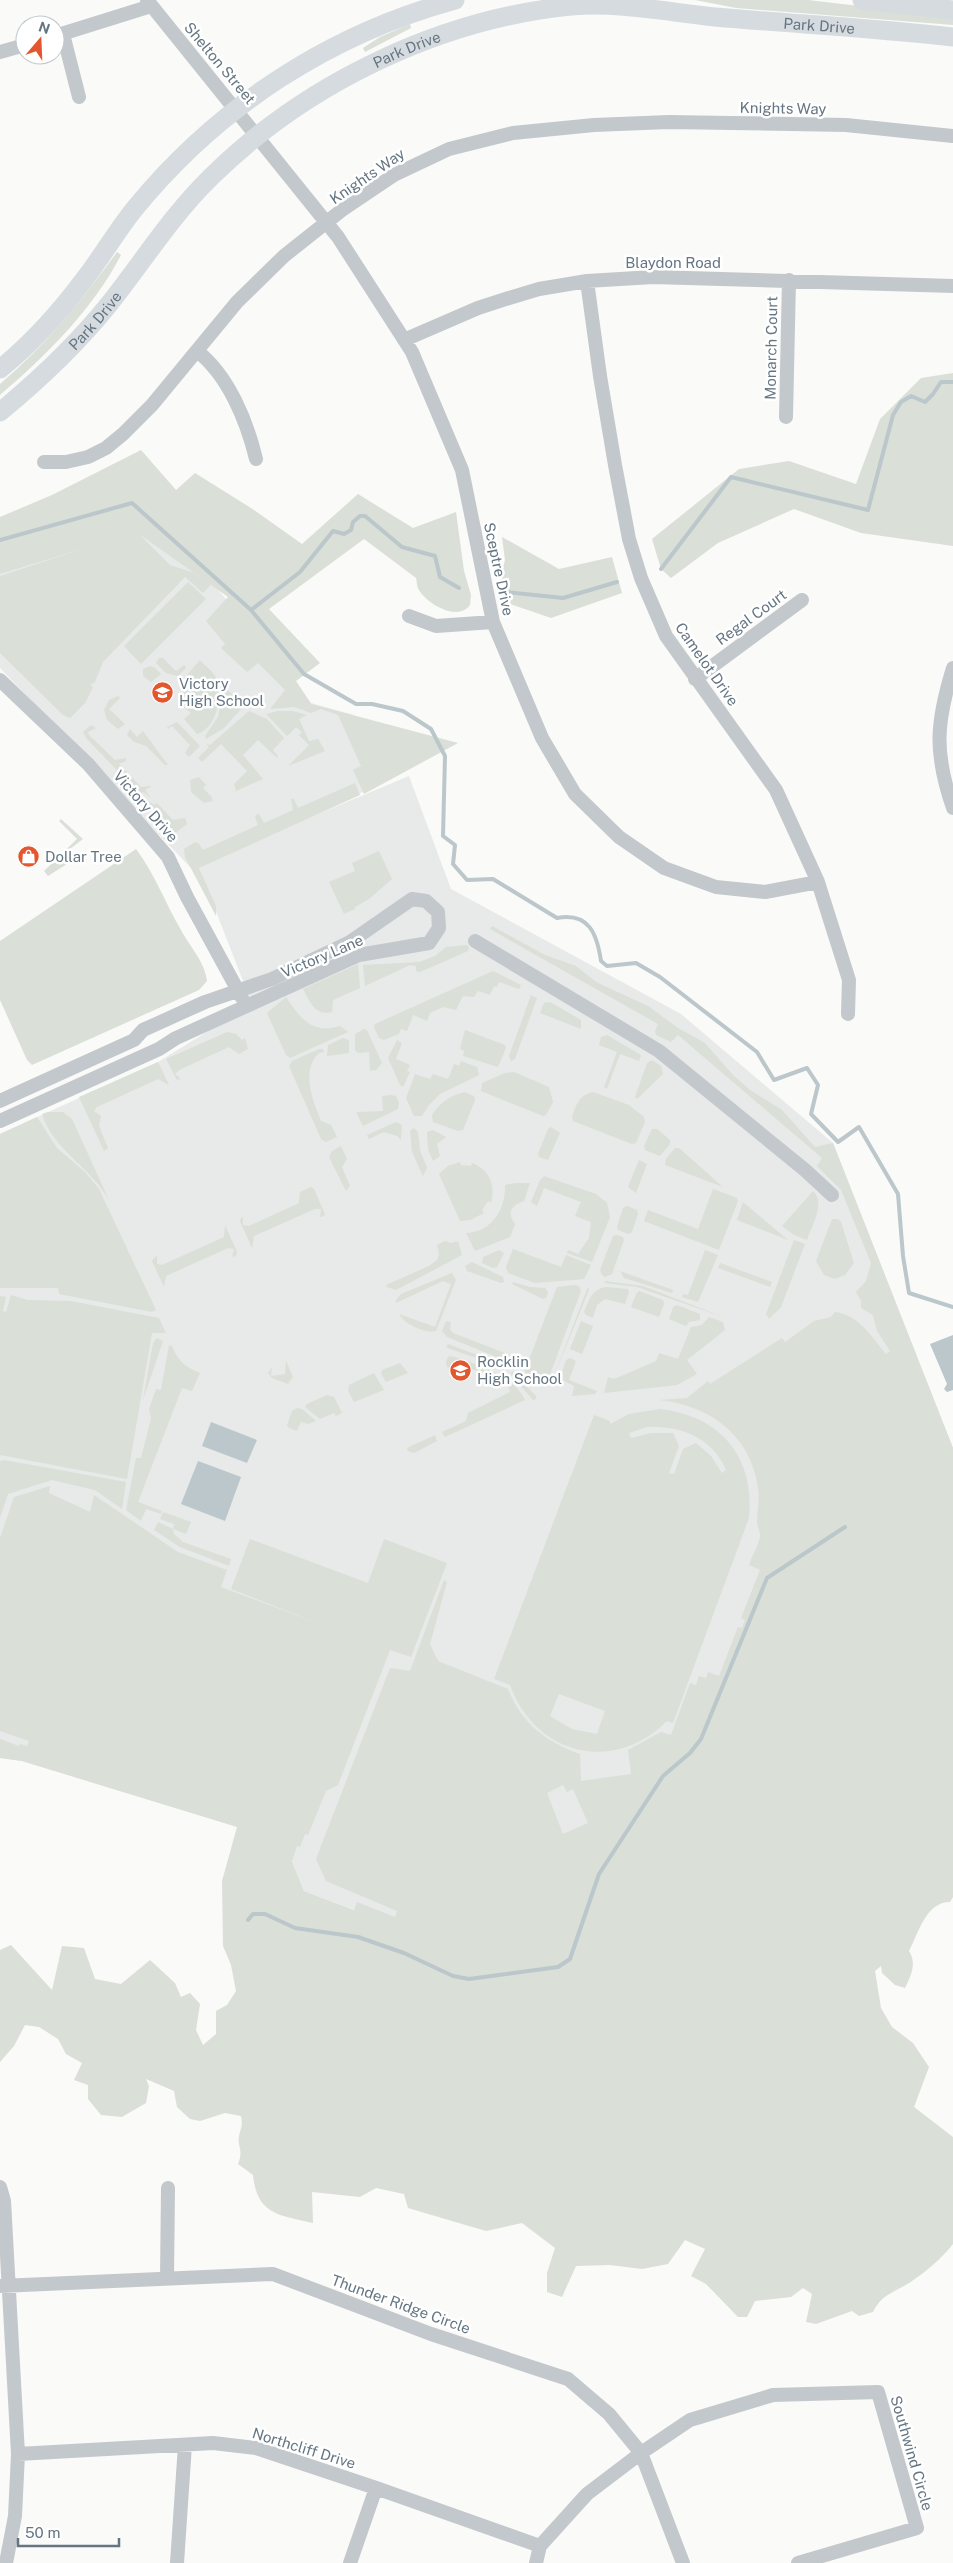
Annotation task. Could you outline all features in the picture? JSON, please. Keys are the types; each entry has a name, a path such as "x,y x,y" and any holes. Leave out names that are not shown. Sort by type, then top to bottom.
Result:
{"street":[{"name":"Park Drive","path":"0,412 32,386 73,346 110,303 180,210 212,176 280,78 330,48 411,12 455,0"},
{"name":"Park Drive","path":"862,0 953,10"},
{"name":"Park Drive","path":"0,369 49,322 83,281 135,208 187,150 341,81 379,61 460,28 512,15 608,2 714,16 953,36"},
{"name":"Shelton Street","path":"149,3 248,123"},
{"path":"65,33 149,3"},
{"path":"0,52 15,48"},
{"path":"65,54 79,97"},
{"name":"Knights Way","path":"44,462 66,462 88,457 106,448 124,434 152,405 260,278 307,237 326,225 342,210 421,160 481,140 513,133 594,125 669,122 846,126 953,136"},
{"name":"Sceptre Drive","path":"248,123 314,206 326,225 338,237 404,340 462,470 493,622 542,738 557,767 575,794 619,837 664,868 716,887 765,892 818,882"},
{"name":"Blaydon Road","path":"404,340 478,308 509,298 539,289 587,281 653,277 953,286"},
{"name":"Monarch Court","path":"786,417 789,280"},
{"name":"Camelot Drive","path":"587,281 600,376 630,539 641,578 666,636 776,790 818,882 849,980 848,1014"},
{"path":"197,351 208,361 248,427 256,459"},
{"name":"Regal Court","path":"695,679 802,600"},
{"path":"409,616 436,626 493,622"},
{"path":"953,668 948,706 938,745 944,778 953,808"},
{"name":"Victory Drive","path":"0,680 88,764 168,857 187,897 246,1006"},
{"name":"Victory Lane","path":"0,1101 134,1040 143,1030 205,1002 272,978 350,942 412,899 426,901 438,912 439,928 429,943 359,955 0,1121"},
{"path":"475,941 659,1051 832,1195"},
{"path":"0,2187 4,2201 4,2285 18,2454 15,2516 6,2563"},
{"path":"167,2278 168,2188"},
{"name":"Thunder Ridge Circle","path":"4,2285 273,2274 432,2334 568,2379 609,2414 641,2453 683,2563"},
{"name":"Southwind Circle","path":"641,2453 690,2420 773,2395 878,2392 918,2528 798,2563"},
{"name":"Northcliff Drive","path":"18,2454 213,2443 256,2448 540,2546"},
{"path":"177,2563 185,2445"},
{"path":"536,2563 540,2546 587,2494 641,2453"},
{"path":"350,2563 376,2488"}],"shaded area":[{"path":"695,0 808,0 953,17 953,25 736,8"},
{"path":"410,24 411,28 365,52 363,48 380,37"},
{"path":"117,252 121,255 110,275 83,313 51,348 0,395 0,384 48,338"},
{"path":"953,373 953,546 861,533 794,509 718,543 671,578 661,569 652,539 739,469 789,461 856,484 880,419 921,378"},
{"path":"141,450 176,490 195,473 251,508 302,544 358,494 413,528 456,512 464,571 471,595 470,605 465,610 458,612 443,609 429,601 418,589 416,578 364,539 269,609 320,663 296,681 311,704 458,743 364,794 353,770 361,766 338,715 321,709 311,713 294,707 270,709 285,690 258,663 247,672 221,648 225,644 206,621 228,597 139,534 170,565 192,572 211,585 203,593 185,577 103,662 95,682 90,685 93,687 85,703 70,718 63,715 0,653 0,576 85,548 0,574 0,517 52,495"},
{"name":"Rocklin High School","path":"130,525 208,578 295,680 311,703 354,715 384,782 306,819 409,776 451,889 681,1014 833,1143 953,1448 543,1980 304,1891 292,1860 297,1845 22,1761 0,1758 0,1134 158,1062 252,1004 199,868 193,870 189,866 0,668 0,574"},
{"path":"502,537 559,569 612,557 622,593 551,618 507,603 501,576 505,560"},
{"path":"188,582 206,599 141,664 124,646"},
{"path":"159,658 163,658 176,671 184,665 186,668 178,676 166,673 156,663"},
{"path":"200,660 215,676 219,693 214,718 204,731 197,734 184,719 191,713 181,705 184,698 180,683"},
{"path":"150,666 161,674 151,682 143,676 143,669"},
{"path":"224,687 242,703 243,707 224,728 206,739 205,736 218,717"},
{"path":"118,696 120,698 109,709 125,724 118,729 107,720 104,710 109,700"},
{"path":"249,711 267,719 284,738 273,750 278,756 277,758 258,740 243,755 263,779 236,791 234,784 247,771 221,744 202,762 198,758 209,747 206,744 210,745"},
{"path":"278,711 293,711 307,715 299,719 309,741 318,739 325,751 288,766 309,745 299,735 302,732 296,727 287,736 266,714"},
{"path":"177,722 200,746 189,757 185,753 190,745 172,726 168,729 167,727"},
{"path":"91,725 96,728 88,732 89,735 115,760 126,758 126,761 119,764 141,787 152,786 145,790 151,798 143,792 140,794 86,738 83,732"},
{"path":"130,729 137,737 143,731 168,765 165,765 146,746 134,742 127,735"},
{"path":"199,777 206,785 203,788 213,801 204,803 191,792 190,780"},
{"path":"355,783 360,795 199,868 216,906 216,916 185,857 184,849 195,842 203,850 258,825 255,817 257,814 259,814 264,823 293,810 291,799 294,799 298,808"},
{"path":"143,797 154,805 157,803 173,820 185,818 187,824 174,834"},
{"path":"61,819 83,839 62,855 67,864 48,876 44,871 77,839 59,821"},
{"path":"136,849 149,868 175,920 200,961 207,981 199,990 32,1065 27,1060 0,1000 0,941"},
{"path":"379,851 392,879 369,899 344,914 329,882 355,871 352,863"},
{"path":"492,926 545,955 576,966 596,982 648,1006 678,1028 705,1043 733,1075 750,1090 782,1110 815,1147 833,1143 953,1448 953,1897 950,1902 942,1903 935,1907 924,1919 909,1951 913,1965 905,1988 895,1985 882,1973 881,1966 875,1971 881,2008 892,2027 913,2043 929,2067 914,2107 953,2137 953,2244 923,2273 880,2301 873,2312 859,2316 852,2311 816,2324 806,2322 812,2294 803,2288 791,2297 755,2301 747,2317 738,2317 706,2284 691,2276 705,2249 685,2240 668,2264 642,2269 610,2265 576,2266 562,2297 547,2292 547,2273 555,2248 522,2223 486,2231 408,2208 404,2194 376,2188 360,2197 312,2192 313,2223 290,2218 280,2215 265,2206 255,2188 253,2175 238,2164 241,2116 225,2113 200,2121 190,2119 177,2107 174,2091 146,2079 149,2086 146,2103 122,2117 101,2115 88,2099 88,2085 74,2080 82,2063 66,2054 58,2039 39,2027 25,2025 14,2046 0,2062 0,1950 11,1945 52,1990 62,1946 84,1948 95,1979 121,1984 150,1960 175,1983 181,1997 190,1993 200,2004 196,2030 203,2045 216,2034 216,2011 227,2005 236,1991 231,1965 223,1946 222,1881 237,1827 22,1761 0,1758 0,1739 19,1746 20,1744 27,1746 29,1741 0,1731 0,1538 14,1497 50,1486 49,1493 90,1512 94,1495 178,1552 227,1570 221,1587 323,1625 231,1589 250,1539 368,1583 384,1539 447,1563 411,1657 390,1650 338,1785 326,1791 308,1835 305,1834 300,1847 297,1846 292,1861 304,1891 354,1910 357,1902 395,1917 397,1911 326,1881 316,1859 390,1668 410,1671 444,1580 447,1582 430,1644 438,1661 508,1689 520,1712 536,1730 556,1744 580,1754 581,1781 631,1774 628,1750 661,1732 671,1735 690,1683 696,1685 699,1676 706,1678 708,1672 719,1676 738,1627 742,1628 745,1620 741,1618 760,1570 749,1565 760,1535 757,1522 758,1488 754,1469 747,1453 737,1438 725,1426 710,1416 695,1408 659,1400 687,1398 708,1381 710,1384 782,1338 785,1342 814,1321 831,1317 835,1312 851,1317 864,1327 886,1354 890,1351 877,1331 873,1315 861,1308 861,1301 856,1292 866,1281 871,1263 841,1190 817,1166 822,1158 678,1035 671,1042 656,1035 655,1031 658,1024 490,929","holes":["563,1785 567,1792 573,1789 588,1823 563,1834 547,1793"]},
{"path":"467,945 469,947 468,951 420,972 416,971 416,966 410,965 365,986 363,965 419,962 435,956 446,947"},
{"path":"358,964 360,988 333,1000 332,1012 326,1013 317,1010 303,989"},
{"path":"493,971 521,985 519,989 499,982 497,987 494,986 490,995 478,991 474,997 463,996 456,1010 443,1007 430,1013 427,1021 413,1015 407,1031 401,1029 399,1034 384,1040 379,1038 374,1027 375,1024"},
{"path":"531,995 537,998 515,1059 511,1061 509,1056"},
{"path":"286,997 296,1012 308,1023 322,1028 340,1026 348,1032 290,1058 286,1055 267,1013"},
{"path":"550,1002 581,1020 581,1029 540,1013 544,1003"},
{"path":"364,1029 367,1030 382,1063 376,1070 370,1071 369,1052 358,1053 355,1050 355,1034"},
{"path":"465,1030 505,1045 506,1048 498,1067 463,1056 464,1051 460,1049"},
{"path":"227,1032 236,1034 242,1040 245,1038 248,1049 239,1054 229,1047 179,1070 175,1074 181,1079 177,1080 166,1059"},
{"path":"607,1035 641,1055 639,1061 620,1054 607,1089 604,1087 617,1052 599,1045 601,1037"},
{"path":"343,1038 349,1040 349,1053 327,1056 328,1045"},
{"path":"397,1040 402,1043 396,1059 410,1065 407,1071 410,1072 403,1087 400,1085 388,1058"},
{"path":"323,1049 324,1052 319,1053 313,1060 309,1077 312,1095 321,1121 331,1125 337,1137 326,1142 321,1139 289,1066 292,1061"},
{"path":"652,1060 661,1066 663,1074 637,1099 635,1097 647,1063"},
{"path":"461,1061 477,1067 479,1075 440,1094 429,1105 422,1116 414,1116 406,1098 415,1074 430,1079 433,1074 448,1079 454,1064 459,1066"},
{"path":"158,1062 169,1085 158,1079 97,1107 94,1111 101,1116 99,1126 108,1148 104,1151 79,1097"},
{"path":"514,1072 549,1087 553,1102 546,1115 543,1116 481,1091 482,1083 505,1073"},
{"path":"464,1092 474,1096 475,1100 463,1130 458,1131 433,1122 432,1115 438,1107 450,1098"},
{"path":"593,1092 629,1105 644,1117 645,1122 636,1143 632,1144 573,1121 572,1117 575,1108 581,1098"},
{"path":"382,1096 396,1096 399,1103 398,1109 363,1126 356,1112 383,1111"},
{"path":"63,1112 72,1119 109,1200 92,1177 55,1138 42,1114"},
{"path":"37,1117 57,1148 85,1172 99,1189 156,1310 152,1312 59,1294 58,1288 0,1288 0,1134"},
{"path":"396,1122 402,1125 401,1140 397,1136 384,1132 369,1139 367,1135"},
{"path":"551,1127 560,1133 548,1160 539,1157 538,1154 548,1129"},
{"path":"414,1128 418,1132 420,1150 427,1168 423,1176 412,1152 410,1131"},
{"path":"652,1129 657,1129 670,1140 670,1144 660,1156 645,1150 644,1146"},
{"path":"433,1130 446,1137 437,1144 440,1156 433,1161 428,1149 427,1132"},
{"path":"341,1146 347,1159 342,1167 350,1186 346,1191 329,1157 332,1151"},
{"path":"675,1148 679,1148 723,1187 665,1165 666,1159"},
{"path":"639,1160 647,1164 636,1193 628,1187"},
{"path":"460,1162 461,1165 471,1166 472,1163 483,1169 490,1178 493,1190 491,1202 488,1201 482,1210 484,1213 470,1220 460,1221 439,1174 448,1166"},
{"path":"544,1176 596,1194 607,1203 610,1217 592,1262 567,1253 568,1250 578,1254 589,1238 591,1222 575,1216 581,1202 544,1188 537,1206 531,1202 540,1180"},
{"path":"530,1183 524,1201 516,1205 512,1210 511,1216 515,1224 510,1237 475,1251 466,1233 475,1232 483,1228 496,1218 503,1202 505,1185"},
{"path":"311,1187 314,1189 325,1214 324,1216 320,1217 321,1209 315,1209 254,1236 252,1248 240,1221 241,1218 243,1217 243,1225 249,1226 299,1203 300,1192"},
{"path":"713,1189 737,1198 738,1201 719,1250 644,1221 648,1210 698,1229"},
{"path":"813,1191 817,1196 818,1208 807,1240 794,1235 782,1226"},
{"path":"743,1202 788,1240 737,1220"},
{"path":"627,1206 637,1210 638,1214 632,1232 628,1234 618,1230 617,1227 623,1208"},
{"path":"832,1219 838,1219 841,1222 854,1263 845,1275 835,1279 824,1275 816,1261"},
{"path":"225,1225 237,1252 236,1256 232,1257 234,1249 228,1248 166,1276 164,1287 152,1261 154,1258 157,1256 157,1264 162,1265 224,1237"},
{"path":"613,1236 623,1237 624,1240 612,1274 605,1277 600,1270"},
{"path":"794,1240 805,1244 781,1307 769,1319 766,1314"},
{"path":"445,1241 451,1243 458,1241 462,1255 396,1290 387,1287 386,1285 429,1266 437,1260 439,1254 437,1245"},
{"path":"513,1249 561,1267 566,1255 591,1265 584,1279 535,1283 508,1273 506,1267"},
{"path":"499,1250 504,1253 497,1267 493,1268 482,1263 483,1257"},
{"path":"705,1250 718,1255 698,1302 682,1297 683,1294 688,1295"},
{"path":"472,1262 503,1277 504,1282 501,1283 467,1271 465,1266"},
{"path":"720,1263 772,1282 770,1287 718,1268"},
{"path":"620,1271 673,1290 672,1293 624,1278"},
{"path":"452,1273 456,1280 436,1331 421,1330 410,1325 402,1318 399,1314 435,1327 451,1284 443,1281 396,1303 396,1300 401,1294"},
{"path":"605,1281 643,1286 726,1318 637,1287 605,1283"},
{"path":"513,1282 530,1287 545,1288 548,1292 547,1297 543,1299 512,1284"},
{"path":"579,1286 581,1291 548,1380 535,1384 526,1375 525,1370 557,1287"},
{"path":"589,1287 589,1290 554,1376 587,1289"},
{"path":"606,1287 628,1289 629,1292 625,1304 605,1299 597,1305 593,1318 586,1315 584,1312 594,1293"},
{"path":"639,1291 663,1300 664,1304 659,1317 631,1307"},
{"path":"11,1295 28,1300 71,1301 159,1318 166,1333 152,1333 127,1479 0,1455 0,1296 6,1297 3,1311 6,1312"},
{"path":"677,1305 700,1314 700,1320 689,1322 686,1326 669,1319 673,1307"},
{"path":"709,1317 723,1322 725,1330 687,1360 697,1374 677,1385 604,1393 608,1377 614,1379 656,1361 659,1353 678,1359 691,1327 702,1325"},
{"path":"446,1321 451,1322 450,1329 453,1333 523,1360 520,1369 504,1360 447,1337 442,1331"},
{"path":"581,1321 593,1326 582,1354 570,1349"},
{"path":"953,1335 953,1390 947,1392 944,1389 947,1384 930,1344"},
{"path":"157,1338 163,1341 143,1400 153,1343"},
{"path":"448,1344 496,1362 500,1366 450,1349 446,1347"},
{"path":"169,1345 172,1346 183,1363 200,1373 192,1391 182,1388 138,1502 162,1511 161,1514 146,1509 141,1521 126,1510 136,1458 141,1458 151,1418 149,1409 156,1389 161,1390"},
{"path":"449,1356 485,1368 504,1377 512,1383 525,1400 445,1437 442,1432 466,1421 468,1413 510,1392 506,1382 458,1364 456,1369 447,1367 446,1361"},
{"path":"570,1358 576,1361 569,1380 597,1391 595,1394 572,1396 574,1386 560,1379 566,1360"},
{"path":"286,1361 293,1377 288,1384 272,1378 268,1373 272,1367 271,1376 285,1374"},
{"path":"400,1363 408,1373 386,1382 381,1373 382,1370"},
{"path":"512,1371 536,1396 536,1399 533,1400 511,1375"},
{"path":"374,1373 384,1390 354,1402 348,1391 349,1385"},
{"path":"327,1395 334,1397 342,1413 336,1416 334,1413 320,1419 305,1407 307,1404"},
{"path":"297,1408 302,1409 316,1421 308,1424 301,1422 297,1431 289,1428 287,1425 292,1411"},
{"path":"660,1409 682,1413 700,1420 717,1430 730,1443 740,1459 746,1476 749,1496 749,1518 673,1723 667,1721 646,1738 624,1748 601,1752 578,1750 557,1742 538,1728 522,1709 510,1685 494,1679 594,1415 610,1421 610,1424 629,1414","holes":["647,1427 671,1428 694,1436 713,1450 726,1470 722,1473 711,1456 696,1443 683,1449 674,1474 669,1473 679,1446 673,1433 651,1433 631,1438 629,1433","559,1694 605,1711 597,1734 572,1729 550,1716"]},
{"path":"211,1422 257,1440 247,1463 202,1446"},
{"path":"435,1435 437,1441 414,1453 408,1451 407,1448"},
{"path":"4,1460 126,1482 122,1509 95,1490 52,1480 8,1494 0,1518 0,1461"},
{"path":"198,1461 241,1477 225,1521 181,1504"},
{"path":"163,1512 191,1522 186,1534 173,1529 174,1524 160,1519"},
{"path":"158,1522 173,1529 174,1534 183,1542 231,1559 229,1566 180,1547 154,1530"}],"waterway":[{"path":"661,569 731,477 868,510 893,415 901,402 911,396 925,402 941,382 953,382"},
{"path":"0,540 132,503 251,610 304,674 356,704 372,704 403,711 431,729 445,756 443,836 455,845 453,864 467,880 493,879 557,918 577,918 584,922 594,934 601,961 607,966 636,963 660,977 757,1052 774,1080 807,1068 818,1085 811,1114 838,1142 859,1127 898,1194 903,1256 909,1293 953,1307"},
{"path":"251,610 300,572 333,531 344,534 351,530 353,522 360,516 365,516 402,547 435,556 440,577 459,588"},
{"path":"505,592 563,598 617,582"},
{"path":"248,1920 253,1914 265,1914 295,1928 358,1937 404,1953 453,1976 469,1979 558,1967 570,1959 599,1874 663,1776 690,1753 701,1739 767,1578 845,1527"}],"place":[{"name":"Victory High School","path":"163,692"},
{"name":"Dollar Tree","path":"29,856"},
{"name":"Rocklin High School","path":"461,1370"}]}
